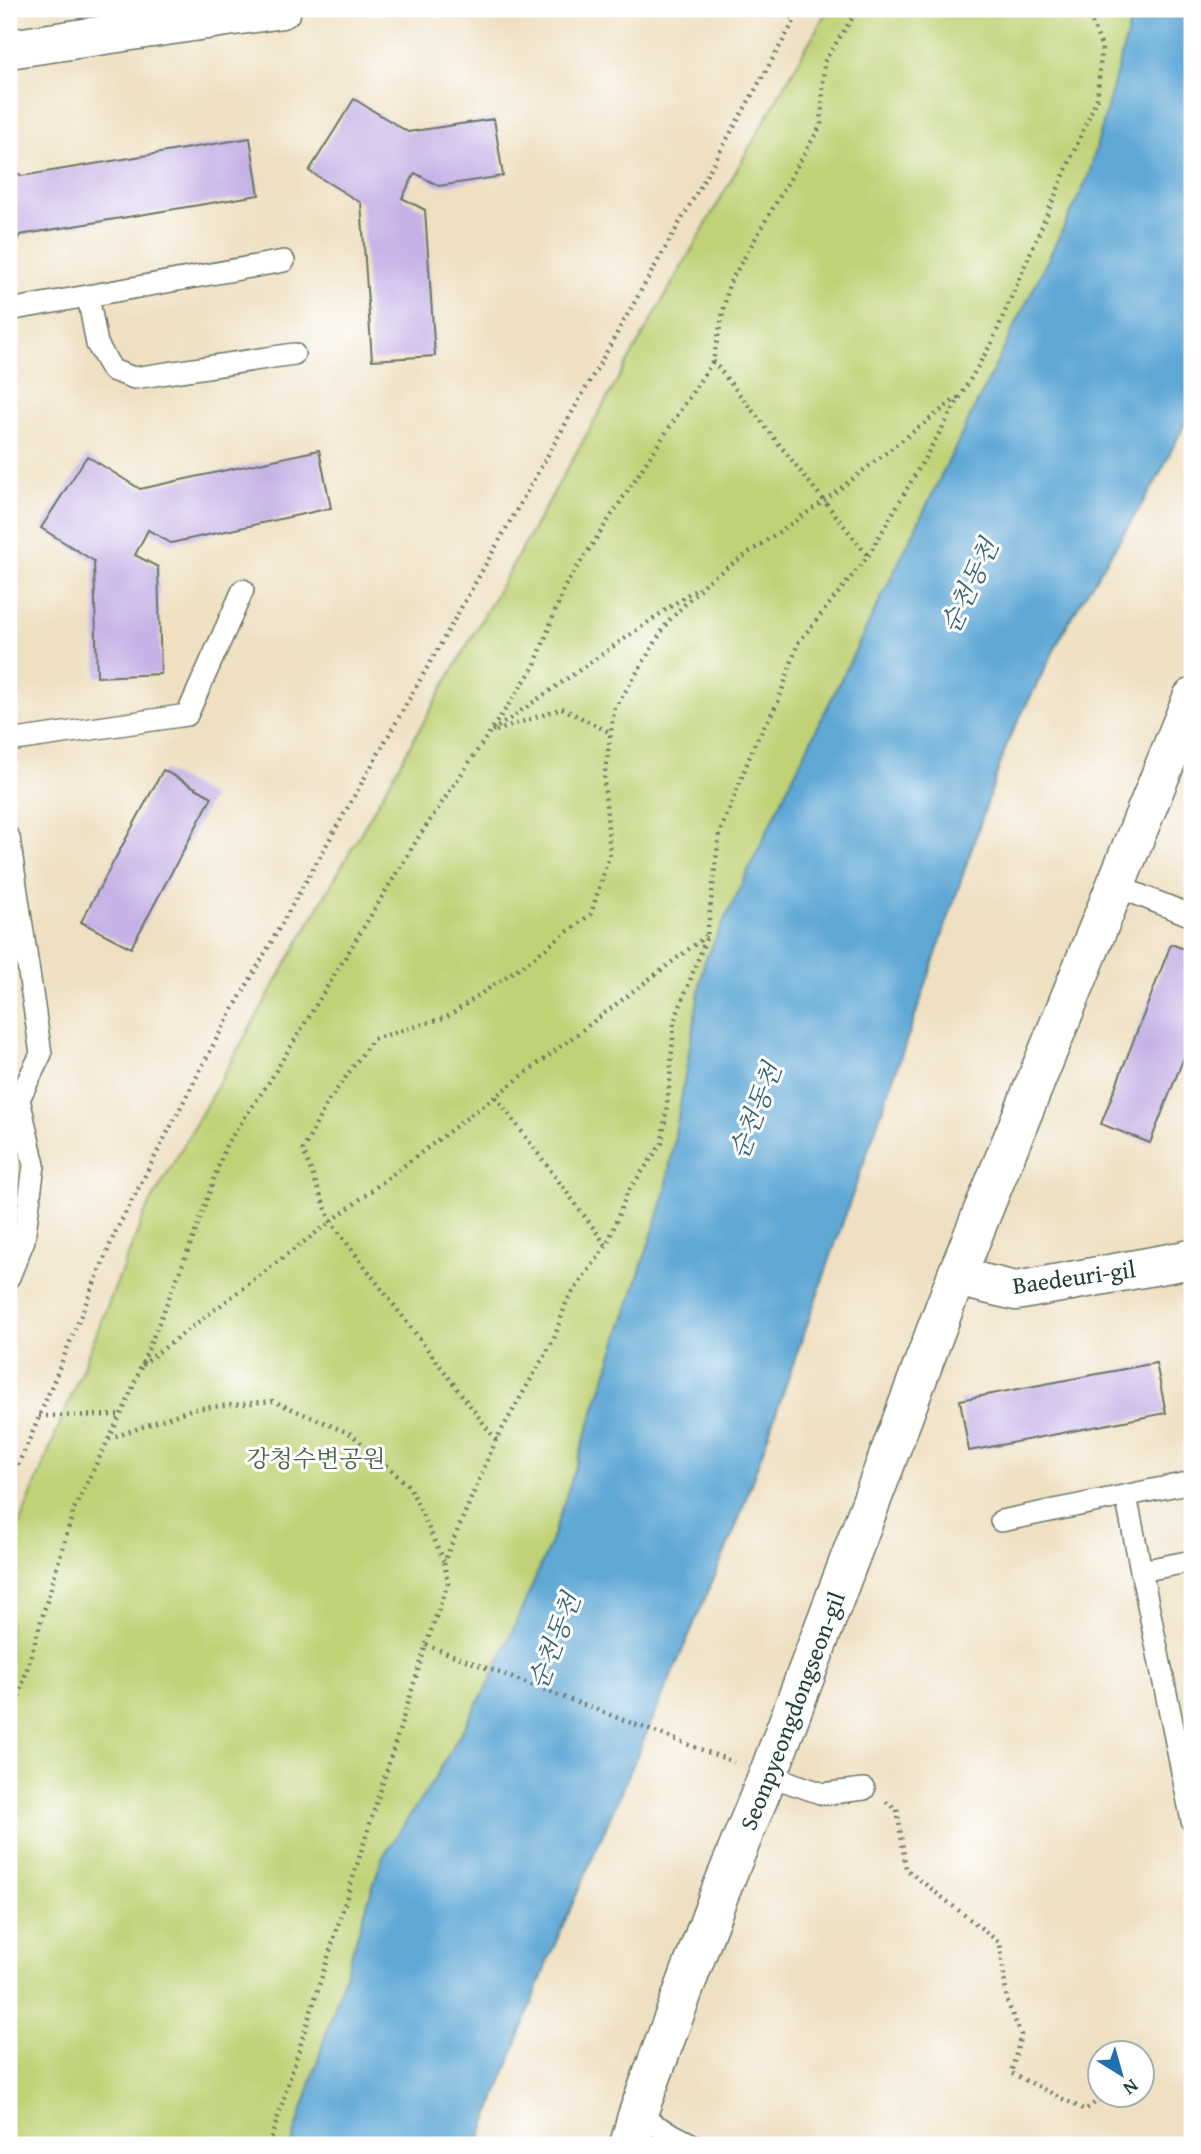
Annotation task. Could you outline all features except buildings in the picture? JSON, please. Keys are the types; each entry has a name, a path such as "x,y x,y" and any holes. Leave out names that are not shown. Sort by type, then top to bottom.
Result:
{"street":[{"path":"9,50 282,9"},
{"name":"Seonpyeongdongseon-gil","path":"633,2131 719,1895 768,1775 956,1277 1192,698"},
{"name":"Baedeuri-gil","path":"956,1277 1016,1291 1192,1259"}],"lane":[{"path":"9,310 284,261"},
{"path":"88,296 97,344 112,370 134,378 294,354"},
{"path":"9,741 187,715 243,590"},
{"path":"9,838 41,1054 19,1098 34,1165 24,1240 9,1277"},
{"path":"1114,886 1192,916"},
{"path":"1000,1521 1192,1482"},
{"path":"1125,1496 1192,1821"},
{"path":"1141,1571 1192,1561"},
{"path":"768,1775 823,1794 864,1789"},
{"path":"633,2131 693,2145"}],"path":[{"path":"771,9 796,19"},
{"path":"9,1484 115,1233 218,1036 801,9"},
{"path":"9,1730 74,1509 141,1366 192,1241 226,1145 269,1082 420,835 534,667 565,586 713,361 729,284 821,125 824,62 858,9"},
{"path":"444,1562 496,1440 554,1339 567,1300 607,1245 627,1193 662,1143 674,1022 707,936 719,835 755,743 778,702 798,643 868,556 992,342 1097,98 1102,47 1086,9"},
{"path":"713,361 868,556"},
{"path":"488,734 824,501 962,394"},
{"path":"496,1440 331,1222 303,1150 327,1103 373,1039 447,1017 592,914 610,853 604,779 614,710 667,623 706,582"},
{"path":"488,734 562,708 611,733"},
{"path":"141,1366 707,936"},
{"path":"496,1097 607,1245"},
{"path":"108,1439 192,1409 273,1401 351,1434 409,1486 444,1562 448,1583 426,1645 269,2145"},
{"path":"39,1416 120,1415"},
{"path":"426,1645 768,1775"},
{"path":"864,1789 897,1809 906,1869 1000,1943 1007,2001 1021,2035 1011,2073 1085,2110 1088,2108"}],"green space":[{"name":"강청수변공원","path":"828,9 1134,9 1088,178 704,963 665,1195 548,1551 491,1680 435,1778 382,1858 291,2145 9,2145 9,1550 145,1213"}],"water":[{"name":"순천동천","path":"1134,9 1192,9 1192,410 1154,485 1069,621 1008,741 920,1002 736,1527 549,1958 478,2145 291,2145 382,1858 435,1778 491,1680 551,1542 665,1195 704,963 1088,178"}]}
